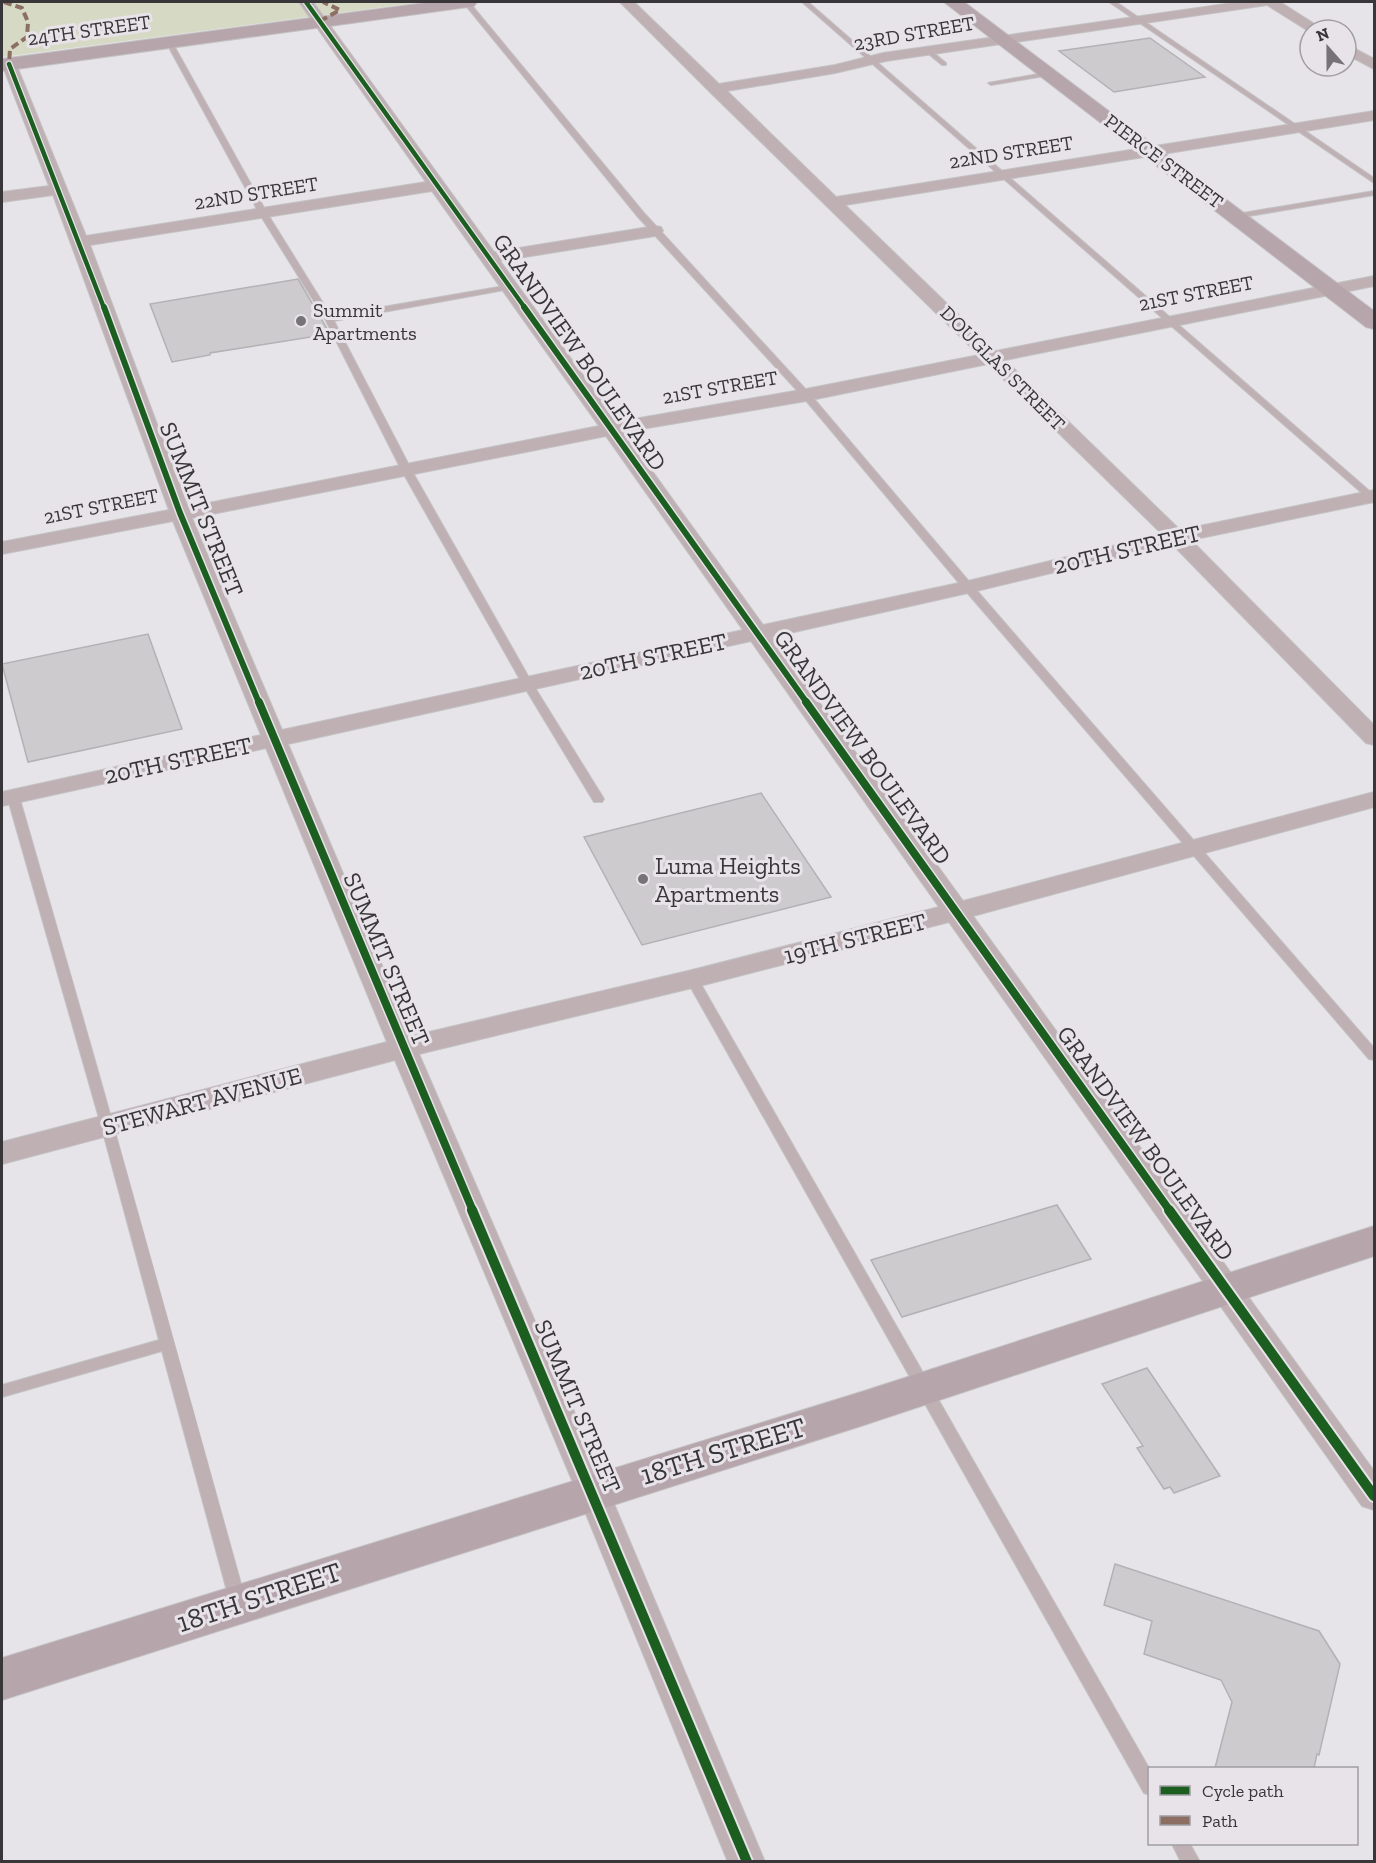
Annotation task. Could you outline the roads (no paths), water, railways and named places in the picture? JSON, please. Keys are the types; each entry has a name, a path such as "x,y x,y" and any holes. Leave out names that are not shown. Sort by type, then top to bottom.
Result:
{"main road":[{"name":"24TH STREET","path":"5,64 467,2"},
{"name":"PIERCE STREET","path":"953,2 1153,151 1374,322"},
{"name":"18TH STREET","path":"2,1678 925,1388 1374,1241"}],"street":[{"name":"GRANDVIEW BOULEVARD","path":"306,2 1374,1496"},
{"name":"DOUGLAS STREET","path":"627,2 1176,537 1374,738"},
{"name":"23RD STREET","path":"716,89 873,62 883,57 927,50 1264,2"},
{"path":"1271,2 1298,18"},
{"path":"1358,55 1374,65"},
{"name":"SUMMIT STREET","path":"5,64 80,242 180,513 747,1862"},
{"name":"22ND STREET","path":"833,202 1374,115"},
{"name":"22ND STREET","path":"80,242 438,185"},
{"path":"2,197 59,189"},
{"path":"490,258 655,231"},
{"name":"21ST STREET","path":"2,548 407,471 610,429 992,358 1374,281"},
{"name":"20TH STREET","path":"7,797 968,587 1176,537 1374,498"},
{"name":"19TH STREET","path":"403,1048 692,979 957,912 1374,799"},
{"name":"STEWART AVENUE","path":"2,1153 403,1048"}],"lane":[{"path":"467,2 655,231 806,394 968,587 1374,1056"},
{"path":"805,2 1374,498"},
{"path":"1112,2 1374,181"},
{"path":"169,42 263,213 329,320 407,471 527,683 598,799"},
{"path":"927,50 944,64"},
{"path":"991,83 1049,74"},
{"path":"1237,216 1374,193"},
{"path":"329,320 510,287"},
{"path":"7,797 108,1125 238,1604"},
{"path":"692,979 1148,1785"},
{"path":"2,1391 168,1343"},
{"path":"1182,1845 1191,1862"}],"place":[{"name":"Summit Apartments","path":"301,321"},
{"name":"Luma Heights Apartments","path":"643,879"}]}
